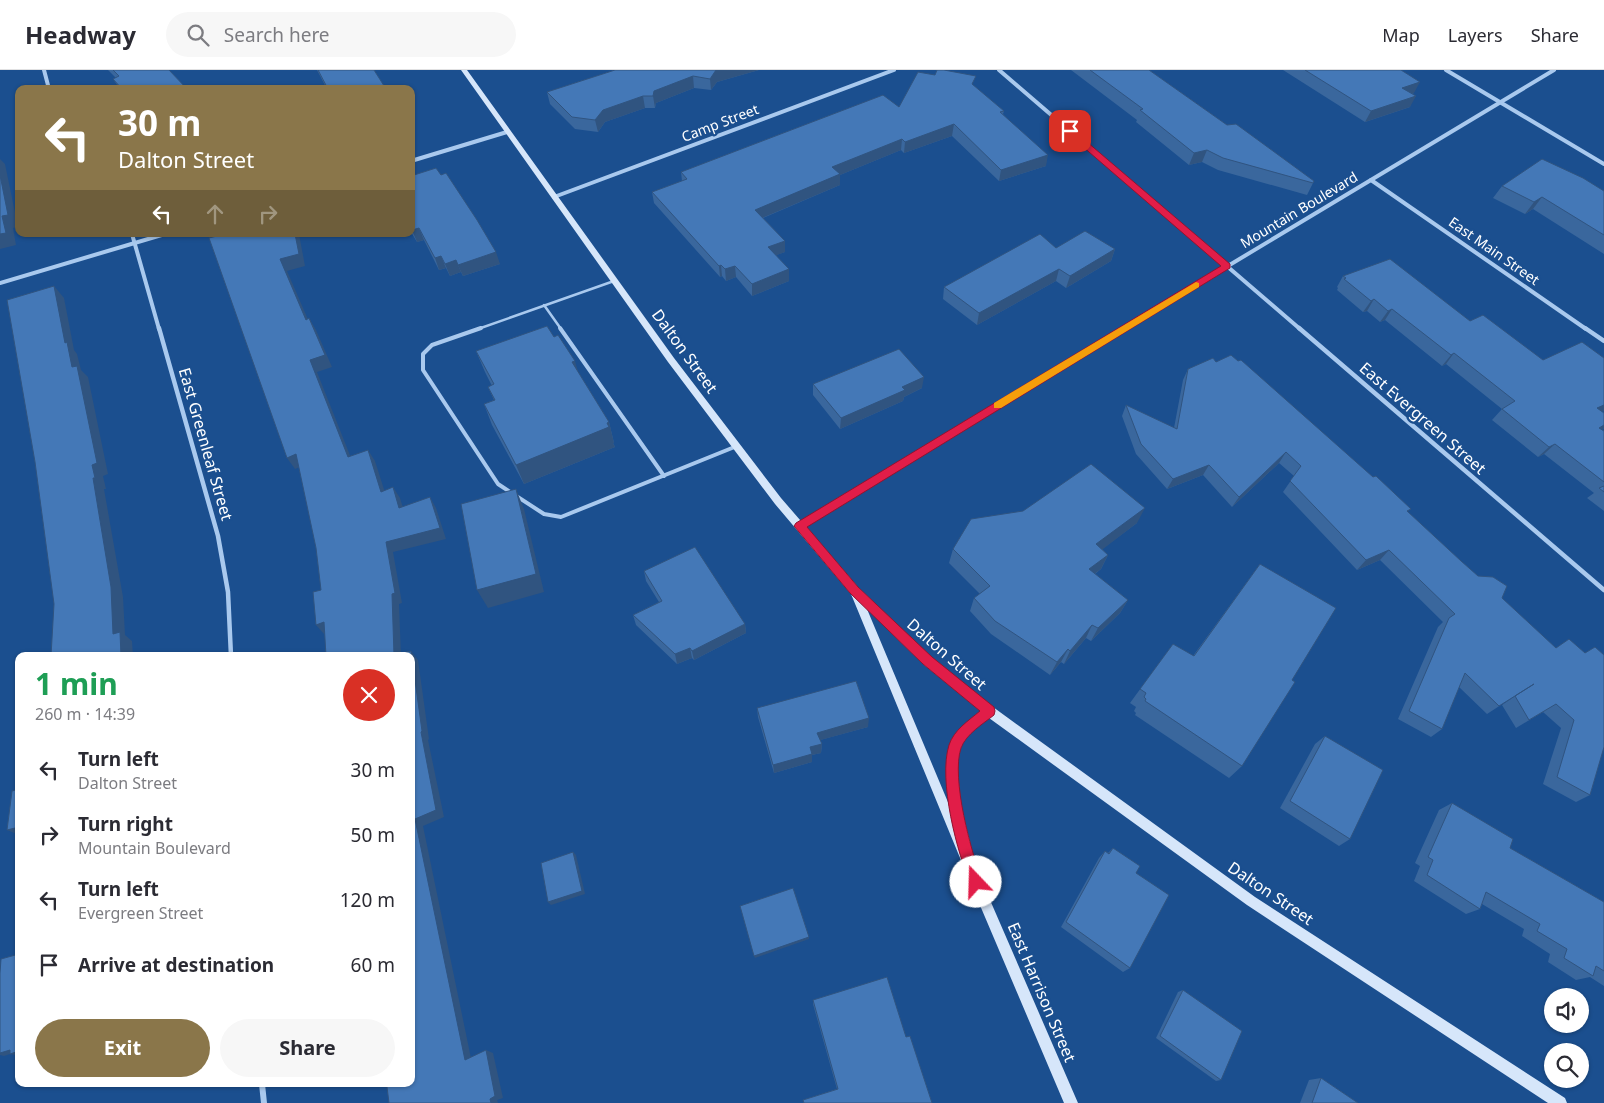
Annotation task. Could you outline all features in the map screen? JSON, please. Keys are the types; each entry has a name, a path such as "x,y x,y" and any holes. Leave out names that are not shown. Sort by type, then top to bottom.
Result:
{"main road":[{"name":"Dalton Street","path":"464,70 614,281 736,446 854,590 927,661 989,711 1251,901 1560,1103"},
{"name":"East Harrison Street","path":"854,590 969,866 1071,1103"},
{"path":"969,866 952,785 955,746 965,731 989,711"}],"street":[{"path":"44,70 48,85"},
{"name":"Camp Street","path":"554,198 894,70"},
{"name":"East Evergreen Street","path":"999,70 1604,590"},
{"path":"1446,70 1604,164"},
{"name":"Mountain Boulevard","path":"800,526 1226,266 1554,70"},
{"path":"415,160 507,132"},
{"name":"East Main Street","path":"1371,180 1604,341"},
{"name":"East Greenleaf Street","path":"133,237 218,536 228,592 231,652"},
{"path":"0,283 155,237"},
{"path":"262,1087 264,1103"}],"lane":[{"path":"614,281 432,345 423,354 423,370 498,484 544,514 562,517 736,446"},
{"path":"544,305 664,476"}],"building":[{"path":"113,70 169,70 183,85 118,85 113,79 119,76"},
{"path":"318,70 374,70 383,85 326,85"},
{"path":"615,70 716,70 710,79 693,76 654,91 653,96 643,96 603,110 595,120 572,117 547,92"},
{"path":"937,70 976,76 972,84 1004,111 1000,112 1048,155 1001,170 954,124 905,142 902,139 832,167 840,174 755,210 785,241 768,247 789,269 752,284 735,266 725,269 721,265 719,266 652,192 687,179 681,172 883,95 899,107 918,72 935,75"},
{"path":"1090,70 1149,70 1227,125 1236,124 1314,181 1313,183 1223,158 1207,150 1194,153 1140,110 1143,109"},
{"path":"1305,70 1401,70 1420,82 1402,88 1416,96 1371,111"},
{"path":"1542,159 1583,178 1604,191 1604,235 1542,197 1534,202 1502,186"},
{"path":"436,168 441,175 446,173 496,252 458,265 456,260 445,264 441,256 435,258 419,228 415,229 415,175"},
{"path":"0,175 8,215 2,216 6,233 0,234"},
{"path":"1085,231 1115,249 1070,276 1059,269 979,313 944,287 1040,234 1056,248"},
{"path":"296,237 299,254 280,259 306,320 309,318 325,355 310,360 348,457 368,450 381,492 393,487 399,508 430,497 440,528 386,542 395,593 392,594 394,652 326,652 324,622 316,625 313,592 321,590 316,548 296,454 287,458 209,238"},
{"path":"1390,259 1470,321 1483,315 1543,360 1582,342 1604,358 1604,405 1597,408 1604,413 1604,425 1599,428 1604,431 1604,482 1555,444 1549,447 1502,409 1515,401 1454,353 1451,355 1392,309 1388,311 1374,299 1371,301 1344,279 1346,278 1343,276"},
{"path":"54,286 65,343 67,342 72,367 77,366 97,463 92,465 95,478 93,478 111,587 113,634 120,632 121,652 51,652 54,604 35,462 7,300"},
{"path":"547,326 554,337 558,335 575,361 572,362 609,422 607,423 609,427 516,465 484,404 495,400 488,387 494,384 476,351"},
{"path":"899,349 924,377 902,387 905,390 841,418 813,384"},
{"path":"1231,355 1238,361 1241,360 1373,477 1376,476 1411,509 1407,511 1478,576 1493,577 1507,586 1502,598 1556,648 1569,639 1585,653 1595,647 1604,655 1604,747 1590,795 1557,777 1574,720 1556,704 1529,720 1515,696 1534,684 1499,706 1465,673 1442,729 1409,711 1449,618 1455,614 1389,550 1366,560 1290,481 1301,466 1286,452 1239,497 1209,465 1173,479 1141,444 1126,405 1177,429 1188,369 1213,358 1216,362"},
{"path":"1091,464 1145,508 1096,544 1108,555 1089,569 1128,600 1098,628 1092,625 1070,651 1068,649 1057,662 995,621 974,598 990,586 953,549 971,519 1023,511"},
{"path":"516,489 536,574 477,590 461,504"},
{"path":"695,547 745,624 692,651 690,648 675,654 633,615 662,601 644,571"},
{"path":"1260,564 1336,608 1292,680 1295,682 1242,766 1145,701 1146,693 1140,689 1173,644 1194,656"},
{"path":"415,680 421,732 436,810 415,819"},
{"path":"856,681 869,718 817,733 822,744 810,747 812,754 773,765 757,708"},
{"path":"1325,736 1383,770 1350,839 1290,801"},
{"path":"15,790 15,828 7,830 12,791"},
{"path":"1452,803 1513,839 1510,848 1604,902 1604,971 1596,966 1593,976 1564,958 1567,949 1537,931 1540,924 1486,892 1480,909 1427,875 1433,860 1428,857"},
{"path":"415,819 465,1060 486,1050 495,1096 490,1099 491,1103 389,1103 387,1087 415,1087"},
{"path":"1113,848 1140,866 1136,873 1169,895 1130,968 1066,922 1105,851 1109,854"},
{"path":"573,852 582,891 548,902 541,863"},
{"path":"793,888 809,937 754,956 740,906"},
{"path":"15,955 15,1052 10,1054 10,1050 0,1053 1,959"},
{"path":"887,977 906,1037 910,1036 932,1103 804,1103 803,1100 838,1089 813,1000"},
{"path":"1183,990 1242,1031 1221,1080 1160,1036"},
{"path":"1321,1078 1358,1103 1312,1103"}],"slow traffic":[{"path":"997,406 1196,285"}],"route":[{"path":"976,882 969,866 952,785 955,746 965,731 989,711 927,661 854,590 800,526 1226,266 1070,131"}]}
